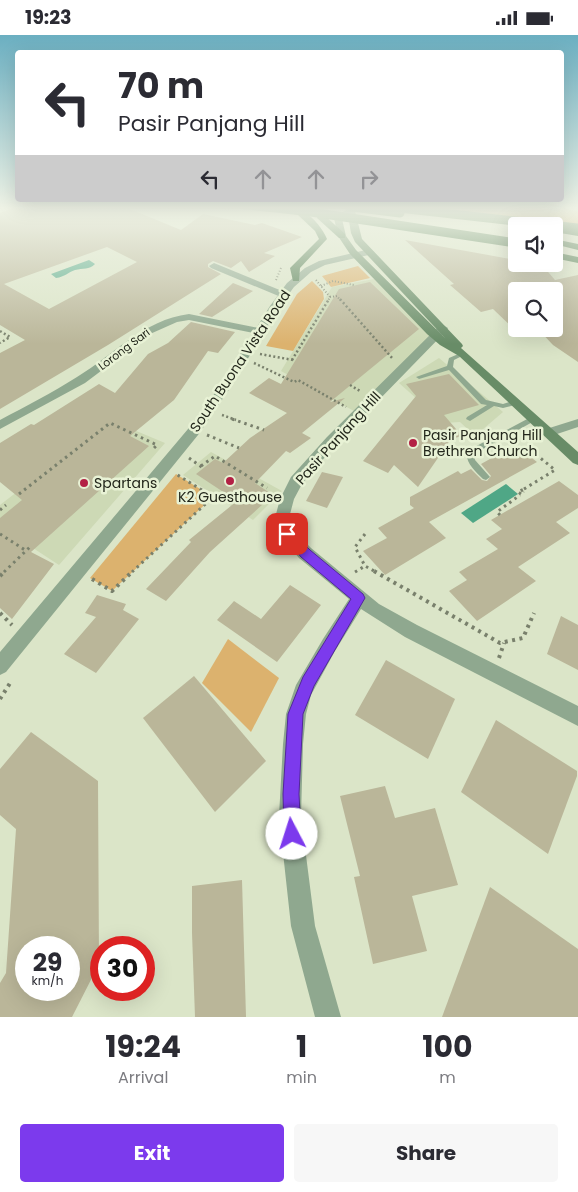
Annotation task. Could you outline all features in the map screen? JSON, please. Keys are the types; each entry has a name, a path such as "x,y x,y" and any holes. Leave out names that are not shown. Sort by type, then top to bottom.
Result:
{"highway":[{"path":"563,257 578,260"}],"main road":[{"path":"371,253 439,332"},
{"path":"296,279 295,268 308,254"},
{"path":"355,255 578,460"}],"street":[{"name":"South Buona Vista Road","path":"3,655 194,432 216,402 259,331 279,293 308,270 331,261 366,253"},
{"path":"308,254 331,261"},
{"path":"214,266 279,293"},
{"name":"Lorong Sari","path":"0,425 95,370 158,324 180,317 195,317 259,331"},
{"name":"Pasir Panjang Hill","path":"439,332 332,440 298,479 287,499 282,517 287,534 306,553 373,609 411,631 578,716"},
{"path":"548,433 578,423"},
{"path":"328,1017 303,926 290,816 293,744 296,714 303,692 329,645 359,598"}],"lane":[{"path":"450,367 451,359 463,354"},
{"path":"419,377 450,367"},
{"path":"450,367 484,402 503,406 516,402"},
{"path":"470,419 492,404"},
{"path":"486,477 471,461 470,453 534,419"}],"path":[{"path":"279,293 279,270 284,263"},
{"path":"314,277 330,297"},
{"path":"320,286 325,282 343,281 354,285"},
{"path":"330,297 337,296 402,369"},
{"path":"258,353 293,360 330,297"},
{"path":"0,331 10,337 0,343"},
{"path":"253,363 294,382 298,380 354,411"},
{"path":"222,414 264,430"},
{"path":"19,494 110,423 157,445 154,447"},
{"path":"207,435 239,448"},
{"path":"500,515 497,512 555,469 533,452"},
{"path":"188,458 202,467 215,456 267,488"},
{"path":"90,578 112,591 213,497 176,474"},
{"path":"0,510 6,505"},
{"path":"0,534 25,550"},
{"path":"365,534 355,547 365,566 500,643 523,638 534,613"},
{"path":"0,576 32,545"},
{"path":"358,569 365,566"},
{"path":"0,613 12,625 8,630"},
{"path":"502,654 504,643"}],"shaded area":[{"path":"89,260 95,264 86,269 75,270 56,278 51,274"},
{"path":"358,266 370,278 331,287 322,276"},
{"path":"374,279 431,336 354,411 281,371 332,287"},
{"path":"312,281 323,292 324,299 293,351 266,346 297,294"},
{"path":"439,358 503,412 475,436 460,422 444,423 399,383"},
{"path":"110,420 165,443 59,565 33,548 0,539 0,505"},
{"path":"211,452 282,491 253,520 183,475"},
{"path":"176,474 213,497 112,591 90,578"},
{"path":"506,484 518,494 473,523 461,513"},
{"path":"228,639 279,678 251,732 202,683"}],"building":[{"path":"0,253 91,253 4,284 49,309 137,262 119,253 264,253 275,256 249,272 241,261 231,268 213,261 208,264 208,267 221,274 108,345 0,409 0,353 25,340 0,325"},
{"path":"419,253 476,253 508,259 508,272 548,272 555,280 578,275 578,362 553,345 546,337 563,337 563,282 508,282 508,323 493,309 481,312 450,285 454,284"},
{"path":"370,282 419,329 330,402 345,398 302,433 311,438 290,453 286,451 255,483 273,495 210,552 166,601 146,589 191,542 189,540 237,501 196,474 215,459 223,463 250,438 287,413 249,393 269,378 281,384 339,289"},
{"path":"233,283 253,291 212,317 199,314"},
{"path":"191,322 235,332 218,353 208,351 174,400 130,436 149,446 31,552 54,564 12,619 0,608 0,518 22,500 0,482 0,443 31,424 34,425 99,384 115,393 148,354 168,343"},
{"path":"449,374 479,405 444,415 462,436 451,439 418,487 394,465 388,473 363,461 416,396 406,384"},
{"path":"515,445 537,462 429,522 446,538 385,575 363,551 387,538 378,528 414,508 410,505 410,497 458,471 461,474 471,469 482,480 487,481 491,476 481,464"},
{"path":"322,472 343,477 327,508 306,501"},
{"path":"559,481 578,495 578,508 556,522 570,533 518,567 536,581 477,621 449,591 467,580 459,572 498,549 486,539 502,529 491,520"},
{"path":"290,585 321,605 277,662 217,620 234,601 261,619"},
{"path":"97,595 126,604 123,610 139,619 96,673 64,654 96,617 85,613"},
{"path":"561,616 578,625 578,670 547,654"},
{"path":"386,660 455,699 428,759 355,715"},
{"path":"194,676 266,761 215,812 143,718"},
{"path":"496,720 577,771 577,776 548,854 461,792"},
{"path":"31,732 98,781 99,936 90,936 90,982 72,1017 0,1017 0,983 6,973 16,829 0,815 0,769"},
{"path":"385,786 395,818 435,808 458,885 412,896 427,951 373,964 354,877 360,876 340,796"},
{"path":"242,880 246,1017 195,1017 192,886"},
{"path":"490,887 578,949 578,1017 442,1017"}],"place":[{"name":"Pasir Panjang Hill Brethren Church","path":"413,443"},
{"name":"K2 Guesthouse","path":"230,481"},
{"name":"Spartans","path":"84,483"}],"route":[{"path":"287,534 306,553 359,598 345,617 308,682 296,714 290,816 292,834"}]}
